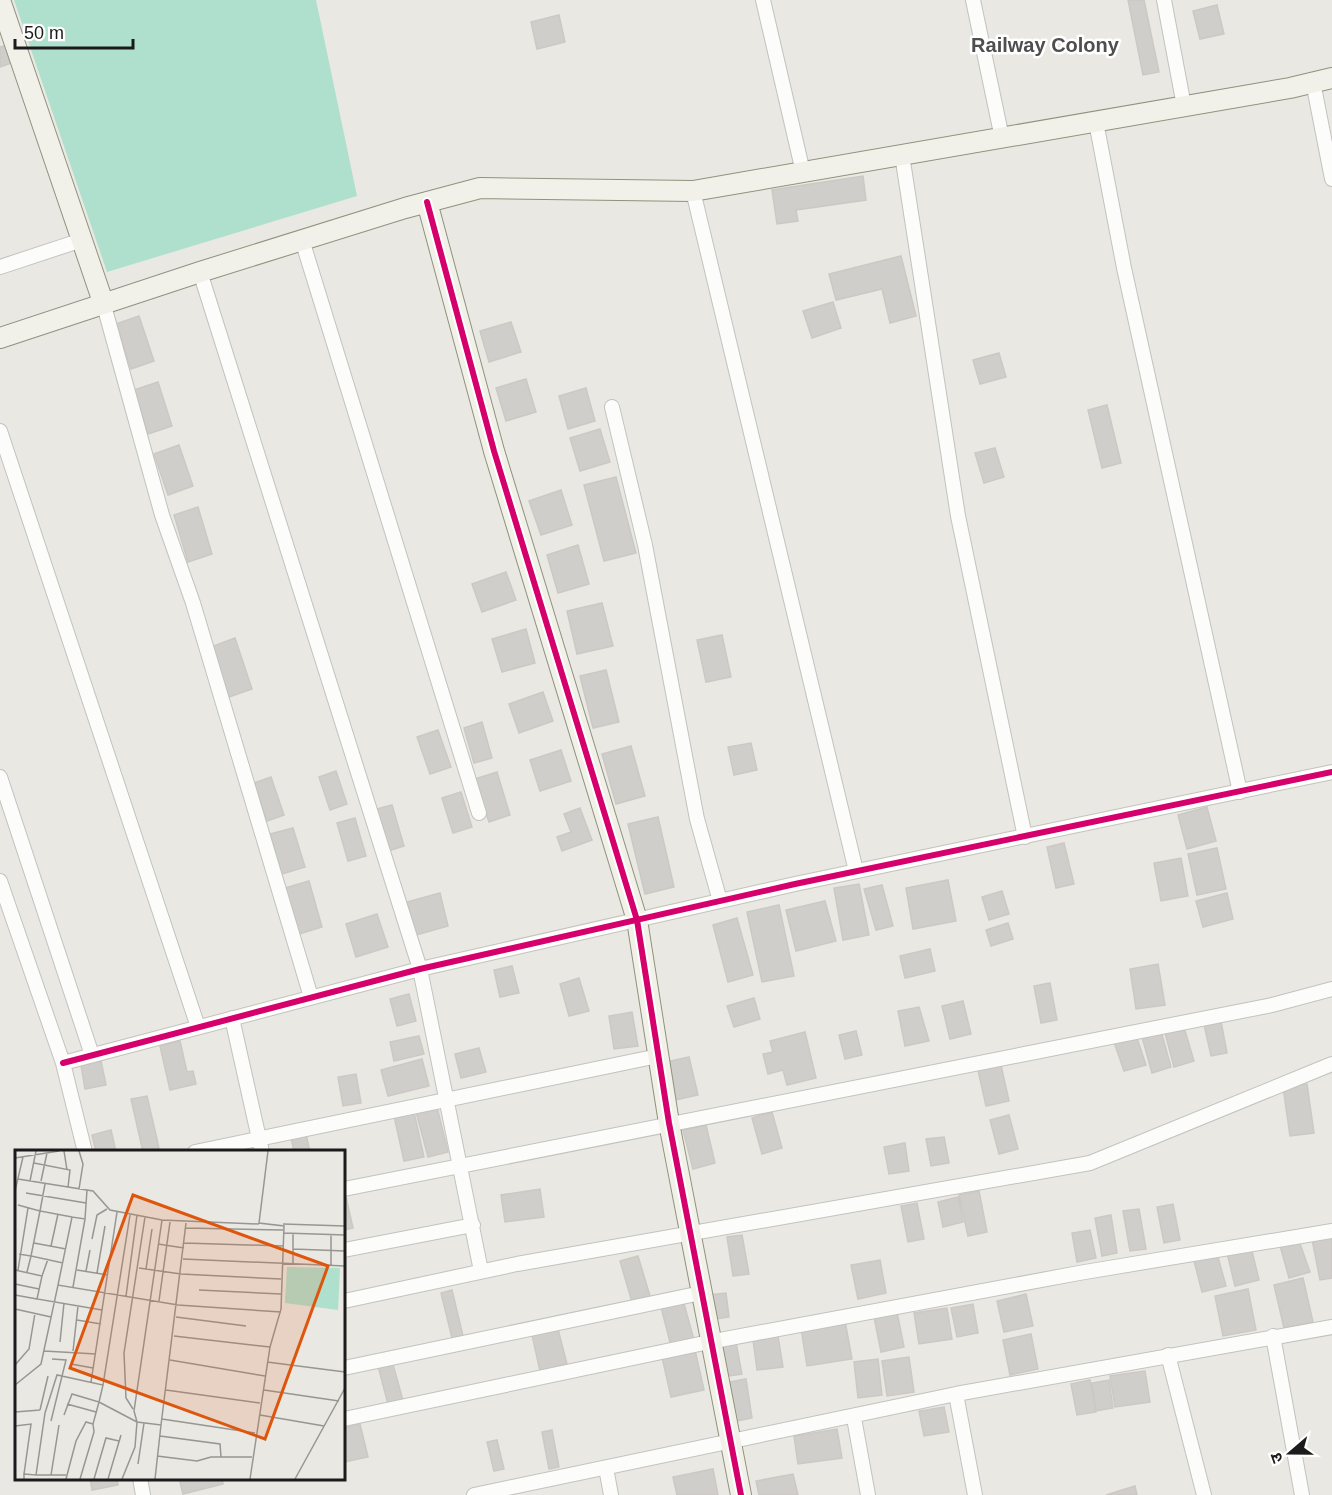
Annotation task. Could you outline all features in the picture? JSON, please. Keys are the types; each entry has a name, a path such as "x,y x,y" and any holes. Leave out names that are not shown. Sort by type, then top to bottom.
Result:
{"street":[{"path":"0,0 104,302 162,515 193,603 312,997"},
{"path":"763,0 803,172"},
{"path":"973,0 1002,138"},
{"path":"1164,0 1184,106"},
{"path":"0,338 104,302 302,240 480,188 693,191 1096,122 1323,80 1332,179"},
{"path":"1096,122 1124,268 1240,792"},
{"path":"902,155 958,516 1025,837"},
{"path":"693,191 856,871"},
{"path":"427,202 494,451 637,920 669,1123 709,1342 741,1495"},
{"path":"0,267 82,240"},
{"path":"302,240 479,813"},
{"path":"200,272 420,969 444,1099 461,1165 482,1271"},
{"path":"612,407 645,545 697,819 720,901"},
{"path":"0,431 198,1027"},
{"path":"63,1063 420,969 856,871 1332,772"},
{"path":"0,777 3,797 92,1055"},
{"path":"0,881 63,1063 85,1150"},
{"path":"345,1189 1272,1005 1332,989"},
{"path":"232,1018 261,1145"},
{"path":"214,1150 261,1145 444,1099 658,1056"},
{"path":"345,1301 482,1271 1090,1163 1332,1064"},
{"path":"345,1250 473,1225"},
{"path":"345,1419 709,1342 1101,1269 1332,1231"},
{"path":"345,1368 701,1293"},
{"path":"474,1495 730,1440 854,1418 956,1394 1332,1327"},
{"path":"1273,1336 1302,1495"},
{"path":"1168,1355 1204,1495"},
{"path":"956,1394 975,1495"},
{"path":"854,1418 868,1495"},
{"path":"606,1468 611,1495"},
{"path":"140,1480 143,1495"}],"green space":[{"path":"14,0 316,0 357,196 107,272"}],"building":[{"path":"1128,0 1144,0 1159,72 1143,75"},
{"path":"1217,5 1224,34 1200,39 1193,11"},
{"path":"559,15 565,42 537,49 531,22"},
{"path":"8,45 14,62 0,67 0,47"},
{"path":"863,176 866,200 796,210 798,221 777,224 772,190"},
{"path":"901,256 916,316 890,323 882,289 836,300 829,274"},
{"path":"833,302 841,328 812,338 803,311"},
{"path":"139,316 154,361 131,369 116,324"},
{"path":"511,322 521,352 489,362 480,331"},
{"path":"999,353 1006,377 980,384 973,360"},
{"path":"526,379 536,412 506,421 496,388"},
{"path":"158,382 172,426 148,434 134,390"},
{"path":"586,388 595,421 568,429 559,396"},
{"path":"1107,405 1121,463 1102,468 1088,410"},
{"path":"600,429 610,462 580,471 570,438"},
{"path":"179,445 193,486 168,495 154,454"},
{"path":"995,448 1004,477 984,483 975,453"},
{"path":"616,477 636,553 604,561 584,485"},
{"path":"561,490 572,525 541,535 529,501"},
{"path":"198,507 212,554 188,562 174,515"},
{"path":"578,545 589,584 558,593 547,555"},
{"path":"506,572 516,600 482,612 472,584"},
{"path":"602,603 613,646 577,654 567,611"},
{"path":"526,629 535,663 502,672 492,639"},
{"path":"722,635 731,677 706,682 697,640"},
{"path":"235,638 252,689 229,697 211,647"},
{"path":"606,670 619,722 593,728 580,676"},
{"path":"543,692 553,721 519,733 509,704"},
{"path":"482,722 492,758 474,763 464,728"},
{"path":"438,730 451,767 430,774 417,737"},
{"path":"751,743 757,770 734,775 728,747"},
{"path":"631,746 645,796 616,804 602,754"},
{"path":"561,750 571,781 540,791 530,760"},
{"path":"336,771 347,804 330,810 319,777"},
{"path":"497,772 510,815 489,822 475,779"},
{"path":"271,777 284,815 267,821 254,783"},
{"path":"461,792 472,827 453,833 442,798"},
{"path":"392,805 404,846 385,852 373,810"},
{"path":"1207,807 1216,841 1187,849 1178,815"},
{"path":"580,808 592,840 562,851 557,837 571,832 564,814"},
{"path":"658,817 674,887 645,894 628,824"},
{"path":"355,818 366,856 348,861 337,823"},
{"path":"293,828 305,867 282,874 270,834"},
{"path":"1064,843 1074,884 1056,888 1047,847"},
{"path":"1217,848 1226,889 1197,895 1188,854"},
{"path":"1181,858 1188,896 1161,901 1154,863"},
{"path":"948,880 956,921 913,929 906,888"},
{"path":"309,881 322,927 299,934 285,888"},
{"path":"859,884 869,935 843,940 834,888"},
{"path":"882,885 893,926 876,930 864,889"},
{"path":"1002,891 1009,914 989,920 982,897"},
{"path":"440,893 448,926 416,935 407,902"},
{"path":"1227,893 1233,919 1203,927 1196,901"},
{"path":"825,901 836,941 796,951 786,910"},
{"path":"779,905 794,976 762,982 747,912"},
{"path":"377,914 388,947 356,957 346,924"},
{"path":"737,918 753,975 728,982 713,925"},
{"path":"1008,923 1013,939 991,946 986,930"},
{"path":"930,949 935,971 905,978 900,956"},
{"path":"1158,964 1165,1005 1136,1009 1130,969"},
{"path":"512,966 519,993 500,997 494,970"},
{"path":"579,978 589,1011 569,1016 560,984"},
{"path":"1050,983 1057,1020 1041,1023 1034,986"},
{"path":"409,994 416,1021 397,1026 390,999"},
{"path":"754,998 760,1019 734,1027 727,1006"},
{"path":"963,1001 971,1034 950,1039 942,1006"},
{"path":"919,1007 929,1041 905,1046 898,1011"},
{"path":"632,1012 638,1046 614,1049 609,1016"},
{"path":"1220,1016 1227,1053 1211,1056 1203,1020"},
{"path":"1183,1024 1194,1061 1174,1067 1164,1029"},
{"path":"856,1031 862,1055 845,1059 839,1035"},
{"path":"1161,1031 1171,1067 1152,1073 1142,1037"},
{"path":"805,1032 816,1078 787,1085 783,1070 768,1074 763,1054 773,1052 770,1041"},
{"path":"1136,1035 1146,1065 1124,1071 1114,1042"},
{"path":"419,1036 424,1054 394,1061 390,1042"},
{"path":"180,1041 187,1072 193,1071 196,1084 170,1090 160,1046"},
{"path":"479,1048 486,1072 461,1078 455,1054"},
{"path":"689,1057 698,1095 675,1100 666,1062"},
{"path":"422,1059 429,1086 388,1096 381,1070"},
{"path":"101,1061 106,1085 85,1089 81,1065"},
{"path":"1001,1065 1009,1101 986,1106 978,1070"},
{"path":"356,1074 361,1103 343,1106 338,1077"},
{"path":"1307,1084 1314,1133 1290,1136 1283,1087"},
{"path":"147,1096 159,1148 143,1150 131,1099"},
{"path":"437,1107 448,1152 428,1157 416,1112"},
{"path":"414,1112 424,1157 404,1161 394,1116"},
{"path":"772,1112 782,1148 762,1154 752,1118"},
{"path":"1009,1115 1018,1149 999,1154 990,1120"},
{"path":"706,1125 715,1163 693,1169 683,1130"},
{"path":"111,1130 116,1150 96,1150 92,1135"},
{"path":"306,1134 310,1150 294,1150 291,1137"},
{"path":"944,1137 949,1163 931,1166 926,1139"},
{"path":"905,1143 909,1171 889,1174 884,1147"},
{"path":"540,1189 544,1217 505,1222 501,1195"},
{"path":"979,1191 987,1232 968,1236 959,1195"},
{"path":"958,1197 963,1222 943,1227 938,1202"},
{"path":"345,1198 353,1228 345,1230"},
{"path":"917,1203 924,1239 908,1242 901,1206"},
{"path":"1173,1204 1180,1240 1164,1243 1157,1207"},
{"path":"1139,1209 1146,1249 1130,1251 1123,1211"},
{"path":"1111,1215 1117,1253 1102,1256 1095,1218"},
{"path":"1090,1230 1096,1258 1077,1262 1072,1233"},
{"path":"742,1235 749,1274 733,1276 727,1237"},
{"path":"1332,1235 1332,1278 1320,1280 1312,1239"},
{"path":"1298,1238 1310,1272 1289,1278 1279,1242"},
{"path":"1251,1247 1259,1280 1235,1286 1227,1253"},
{"path":"1216,1250 1226,1286 1202,1292 1193,1257"},
{"path":"638,1256 650,1296 632,1302 620,1261"},
{"path":"880,1260 886,1293 858,1299 851,1265"},
{"path":"1303,1278 1313,1322 1284,1328 1274,1285"},
{"path":"1248,1289 1256,1330 1223,1336 1215,1296"},
{"path":"452,1290 463,1336 452,1338 441,1293"},
{"path":"726,1293 729,1317 711,1320 708,1295"},
{"path":"1026,1294 1033,1326 1004,1332 997,1301"},
{"path":"683,1300 694,1340 671,1346 661,1307"},
{"path":"973,1304 978,1333 957,1337 951,1308"},
{"path":"947,1308 952,1339 919,1344 914,1313"},
{"path":"897,1312 904,1347 881,1352 874,1317"},
{"path":"845,1321 852,1359 807,1366 801,1328"},
{"path":"558,1329 567,1364 540,1371 532,1335"},
{"path":"1031,1334 1038,1369 1010,1375 1003,1340"},
{"path":"778,1336 783,1367 757,1370 753,1340"},
{"path":"736,1343 742,1374 722,1377 716,1347"},
{"path":"695,1350 704,1390 671,1397 662,1357"},
{"path":"909,1357 914,1392 887,1396 882,1361"},
{"path":"878,1359 882,1395 858,1398 854,1362"},
{"path":"392,1361 404,1404 389,1408 378,1366"},
{"path":"1145,1371 1150,1402 1115,1407 1110,1376"},
{"path":"746,1379 752,1418 731,1422 724,1383"},
{"path":"1090,1380 1096,1412 1077,1415 1071,1384"},
{"path":"1109,1380 1113,1408 1096,1411 1092,1383"},
{"path":"944,1407 949,1432 924,1436 919,1411"},
{"path":"360,1424 368,1457 345,1462 345,1428"},
{"path":"837,1429 842,1458 798,1464 794,1436"},
{"path":"552,1430 559,1467 549,1469 542,1432"},
{"path":"497,1440 504,1469 494,1471 487,1442"},
{"path":"713,1469 718,1495 677,1495 673,1477"},
{"path":"793,1474 798,1495 759,1495 756,1481"},
{"path":"90,1480 117,1480 118,1485 92,1490"},
{"path":"180,1480 222,1480 223,1484 183,1494"},
{"path":"1135,1486 1137,1495 1106,1495"}],"cycle path":[{"path":"427,202 494,451 637,920 669,1123 741,1495"},
{"path":"63,1063 420,969 795,884 1332,772"}],"district":[{"name":"Railway Colony","path":"1045,45"}]}
